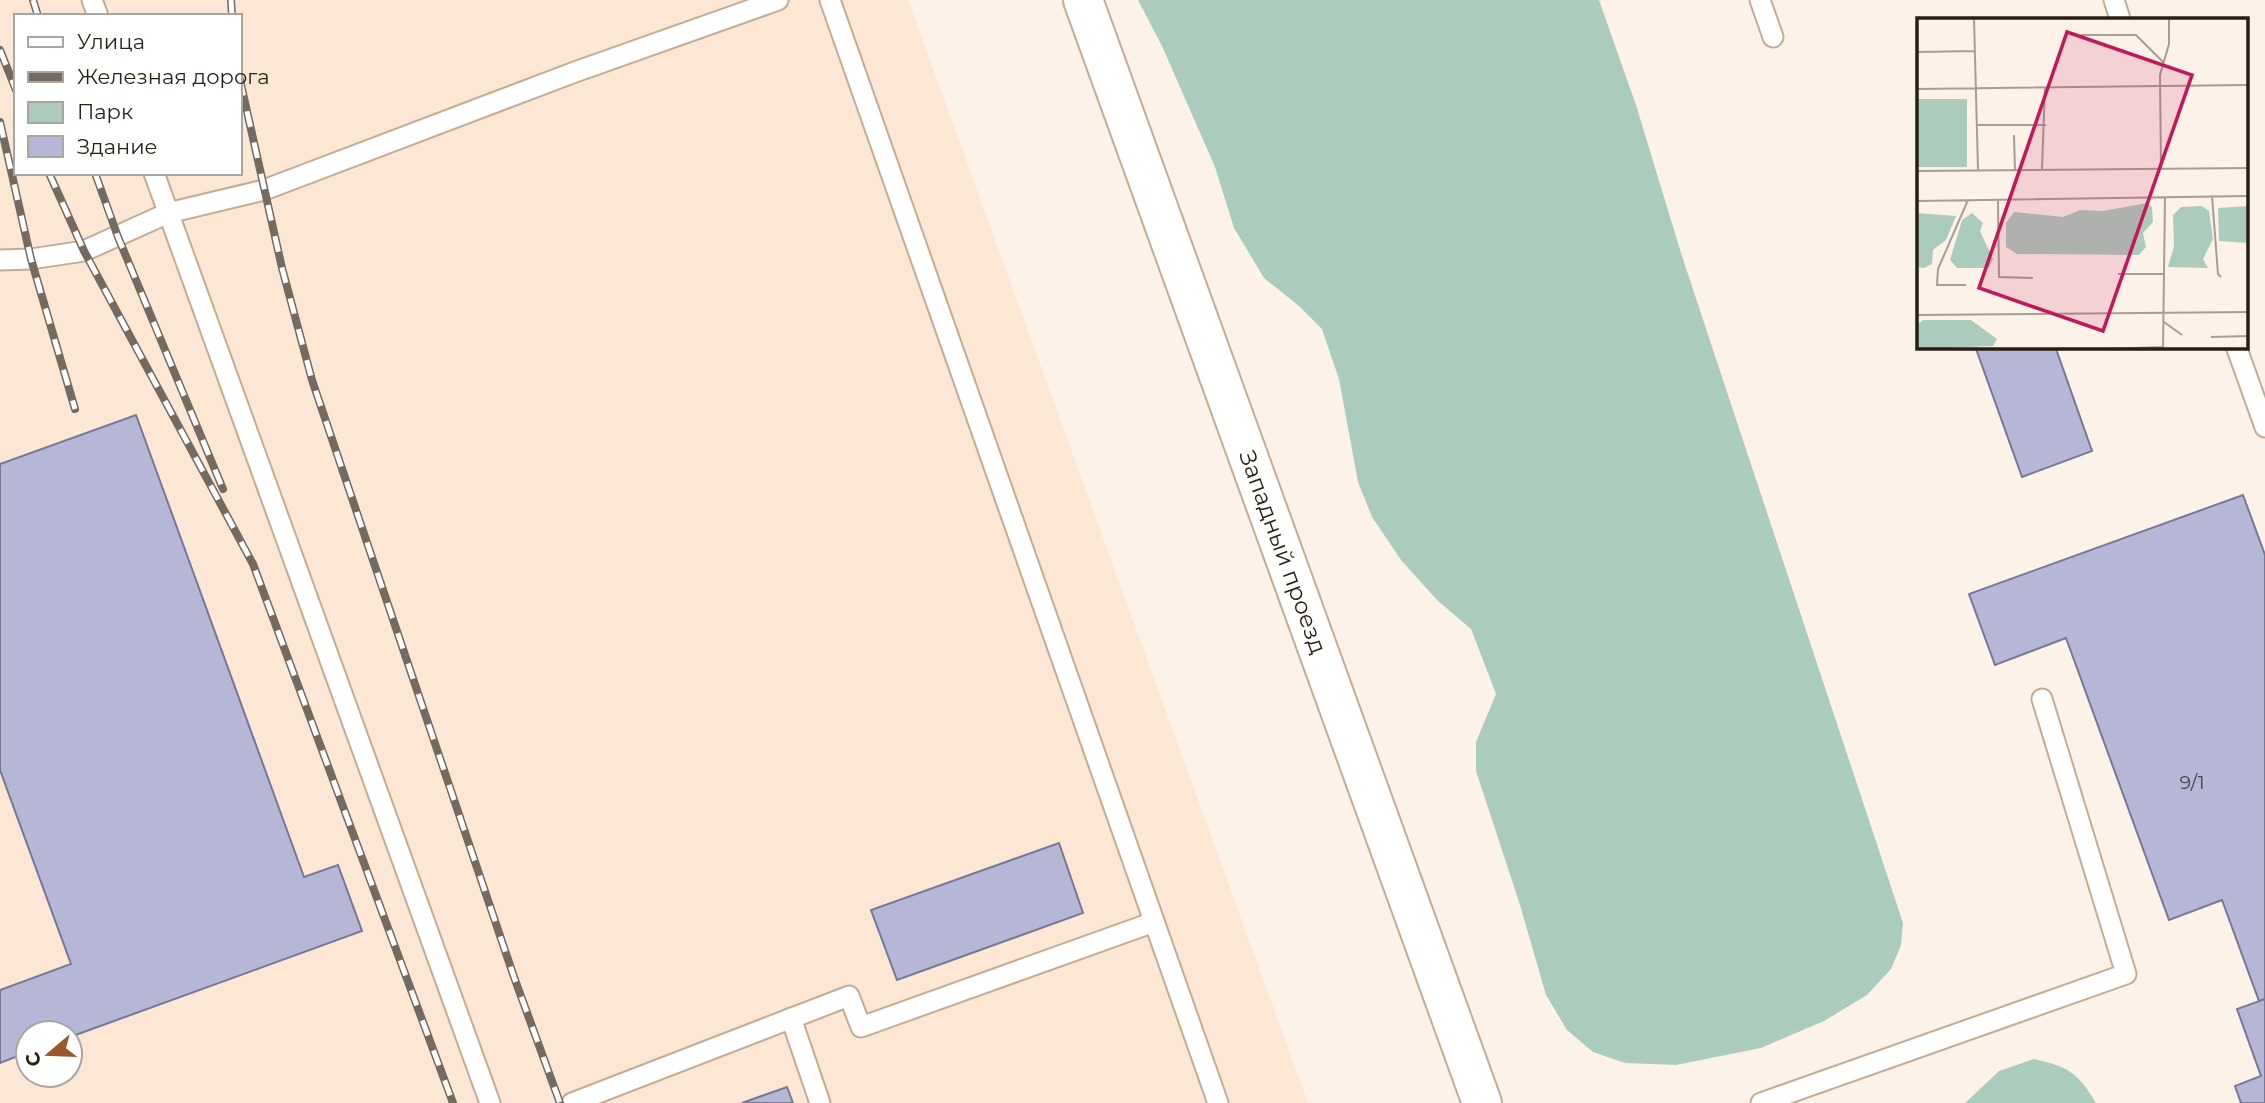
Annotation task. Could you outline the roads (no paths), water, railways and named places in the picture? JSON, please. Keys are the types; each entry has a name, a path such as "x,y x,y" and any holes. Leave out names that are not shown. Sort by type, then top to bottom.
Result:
{"main road":[{"name":"Западный проезд","path":"1083,0 1482,1103"}],"lane":[{"path":"0,260 31,260 84,251 168,212 264,190 575,72 778,0"},
{"path":"831,0 1218,1103"},
{"path":"1760,0 1773,37"},
{"path":"2113,0 2120,18"},
{"path":"155,175 490,1103"},
{"path":"2237,348 2265,427"},
{"path":"1761,1103 2126,974 2042,699"},
{"path":"572,1103 849,996 861,1027 1154,922"},
{"path":"791,1018 820,1103"}],"railway":[{"path":"33,0 37,14"},
{"path":"231,0 232,14"},
{"path":"0,50 14,85"},
{"path":"242,89 282,268 312,380 514,977 560,1103"},
{"path":"0,122 31,259 75,409"},
{"path":"50,175 84,251 253,564 453,1103"},
{"path":"96,175 118,237 223,489"}]}
